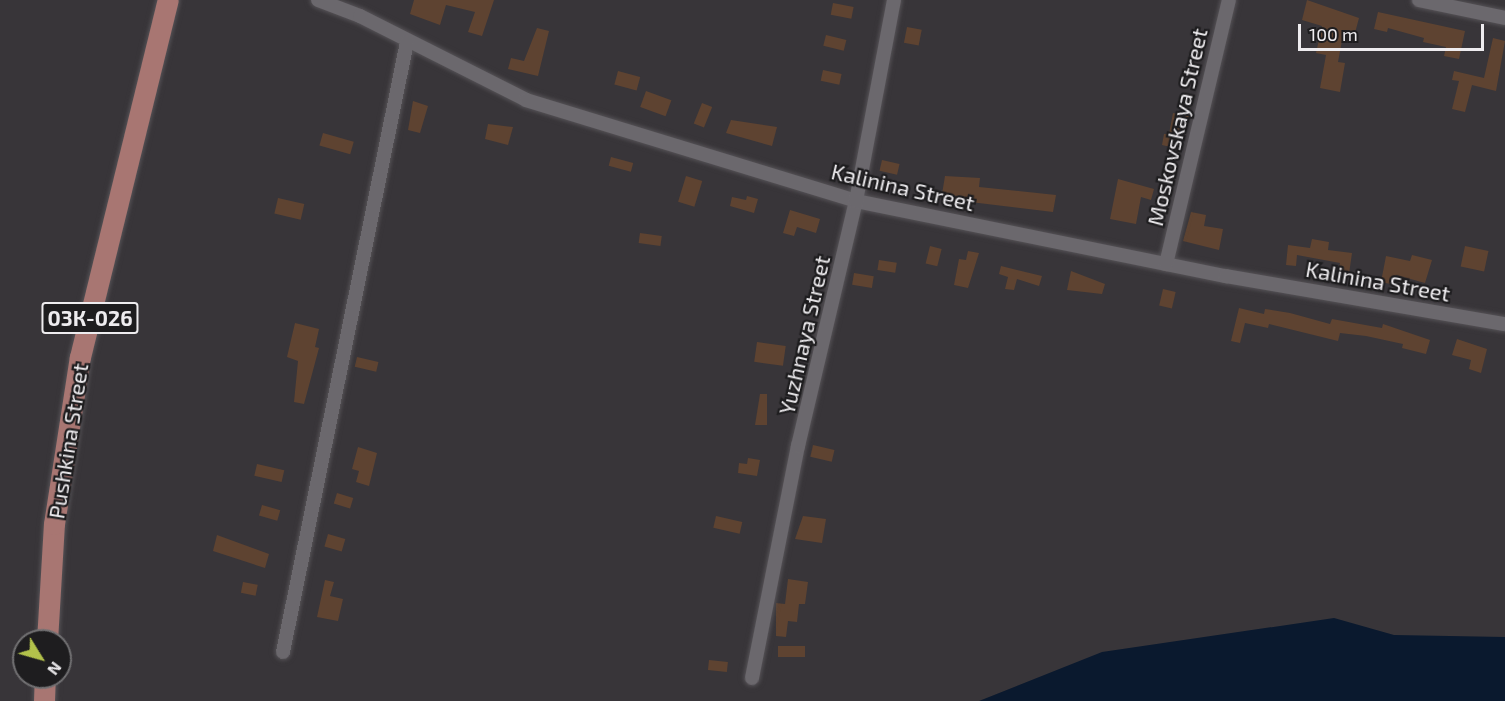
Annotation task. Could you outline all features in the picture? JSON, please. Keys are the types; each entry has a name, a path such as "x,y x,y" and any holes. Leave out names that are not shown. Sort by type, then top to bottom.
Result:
{"main road":[{"name":"Pushkina Street","path":"48,629 54,524 80,357 168,0"}],"street":[{"name":"Kalinina Street","path":"318,0 360,16 406,42 526,100 856,201 1166,264 1505,324"},
{"name":"Yuzhnaya Street","path":"752,678 798,447 856,201 894,0"},
{"name":"Moskovskaya Street","path":"1166,264 1229,0"},
{"path":"1419,0 1505,18"},
{"path":"283,652 406,42"}],"water":[{"path":"1334,618 1394,635 1505,637 1505,701 979,701 1102,652"}],"building":[{"path":"414,0 494,0 482,36 468,32 475,12 446,5 440,25 410,14"},
{"path":"1307,0 1359,18 1355,33 1344,30 1338,62 1345,63 1340,92 1320,88 1326,55 1316,53 1322,26 1302,20"},
{"path":"833,3 854,7 851,19 831,15"},
{"path":"1378,12 1465,31 1459,59 1444,56 1446,47 1423,42 1424,38 1388,28 1387,32 1374,29"},
{"path":"907,27 922,30 919,46 904,43"},
{"path":"537,28 549,31 538,76 508,69 511,58 524,61"},
{"path":"826,35 846,40 844,51 823,46"},
{"path":"1493,38 1505,41 1496,91 1472,85 1465,112 1452,109 1459,81 1452,80 1454,71 1484,78"},
{"path":"823,70 842,74 839,85 821,81"},
{"path":"618,71 640,77 637,90 614,85"},
{"path":"646,91 671,100 666,116 640,107"},
{"path":"413,101 428,106 420,133 408,130"},
{"path":"702,103 712,107 704,128 694,123"},
{"path":"1173,113 1189,116 1179,149 1162,145 1164,134 1169,134"},
{"path":"731,120 777,127 772,146 726,133"},
{"path":"488,124 513,127 508,145 485,139"},
{"path":"323,133 354,142 350,154 319,145"},
{"path":"611,157 633,163 631,172 609,166"},
{"path":"882,160 900,164 897,175 880,171"},
{"path":"686,176 702,181 694,207 678,202"},
{"path":"945,176 980,178 979,187 1056,195 1053,212 962,201 962,197 942,194"},
{"path":"1118,179 1154,189 1151,200 1141,197 1136,224 1110,219"},
{"path":"747,196 758,199 754,213 730,206 732,197 746,200"},
{"path":"278,198 304,204 301,220 274,214"},
{"path":"790,210 820,219 816,233 797,227 794,236 783,233"},
{"path":"1191,212 1206,215 1204,226 1223,229 1219,250 1183,241"},
{"path":"640,233 662,236 660,246 639,243"},
{"path":"1312,239 1329,242 1328,250 1352,253 1349,274 1338,272 1340,263 1297,255 1296,266 1286,265 1288,245 1310,248"},
{"path":"930,246 942,249 937,266 926,263"},
{"path":"1465,246 1488,251 1484,272 1461,267"},
{"path":"968,251 979,253 968,288 954,285 959,259 966,260"},
{"path":"1412,255 1432,260 1425,283 1396,275 1395,285 1381,282 1386,256 1410,261"},
{"path":"879,260 897,263 895,273 877,270"},
{"path":"1001,266 1042,276 1039,286 1017,279 1014,290 1005,289 1008,277 999,274"},
{"path":"1071,271 1105,284 1102,294 1067,290"},
{"path":"854,273 874,276 872,288 852,285"},
{"path":"1163,289 1176,292 1172,308 1159,306"},
{"path":"1239,308 1264,314 1265,309 1290,313 1330,324 1332,319 1382,328 1383,324 1430,340 1426,354 1402,348 1403,344 1366,336 1340,333 1338,341 1269,324 1268,328 1245,323 1240,343 1231,341"},
{"path":"295,323 319,329 315,347 319,348 304,404 294,402 298,361 287,357"},
{"path":"1457,339 1487,349 1481,373 1469,369 1471,360 1452,355"},
{"path":"757,342 786,346 783,366 754,362"},
{"path":"357,357 378,362 376,372 355,367"},
{"path":"760,394 767,394 767,425 755,425"},
{"path":"813,445 834,450 832,462 810,457"},
{"path":"358,447 377,453 369,486 356,482 359,471 352,469"},
{"path":"748,458 760,460 757,476 738,473 739,463 747,464"},
{"path":"257,464 284,470 282,482 254,476"},
{"path":"337,493 353,498 350,508 334,504"},
{"path":"262,505 280,510 277,521 259,516"},
{"path":"716,516 742,522 740,534 713,528"},
{"path":"803,516 826,519 822,543 795,539"},
{"path":"328,534 345,539 342,551 324,546"},
{"path":"217,535 269,554 265,568 213,551"},
{"path":"788,579 808,582 805,604 799,604 797,622 788,621 786,637 776,636 776,603 785,604"},
{"path":"325,580 334,582 330,596 343,599 338,621 317,617"},
{"path":"243,582 258,585 256,596 241,593"},
{"path":"778,646 805,646 805,657 778,657"},
{"path":"709,660 728,662 727,672 708,670"}]}
